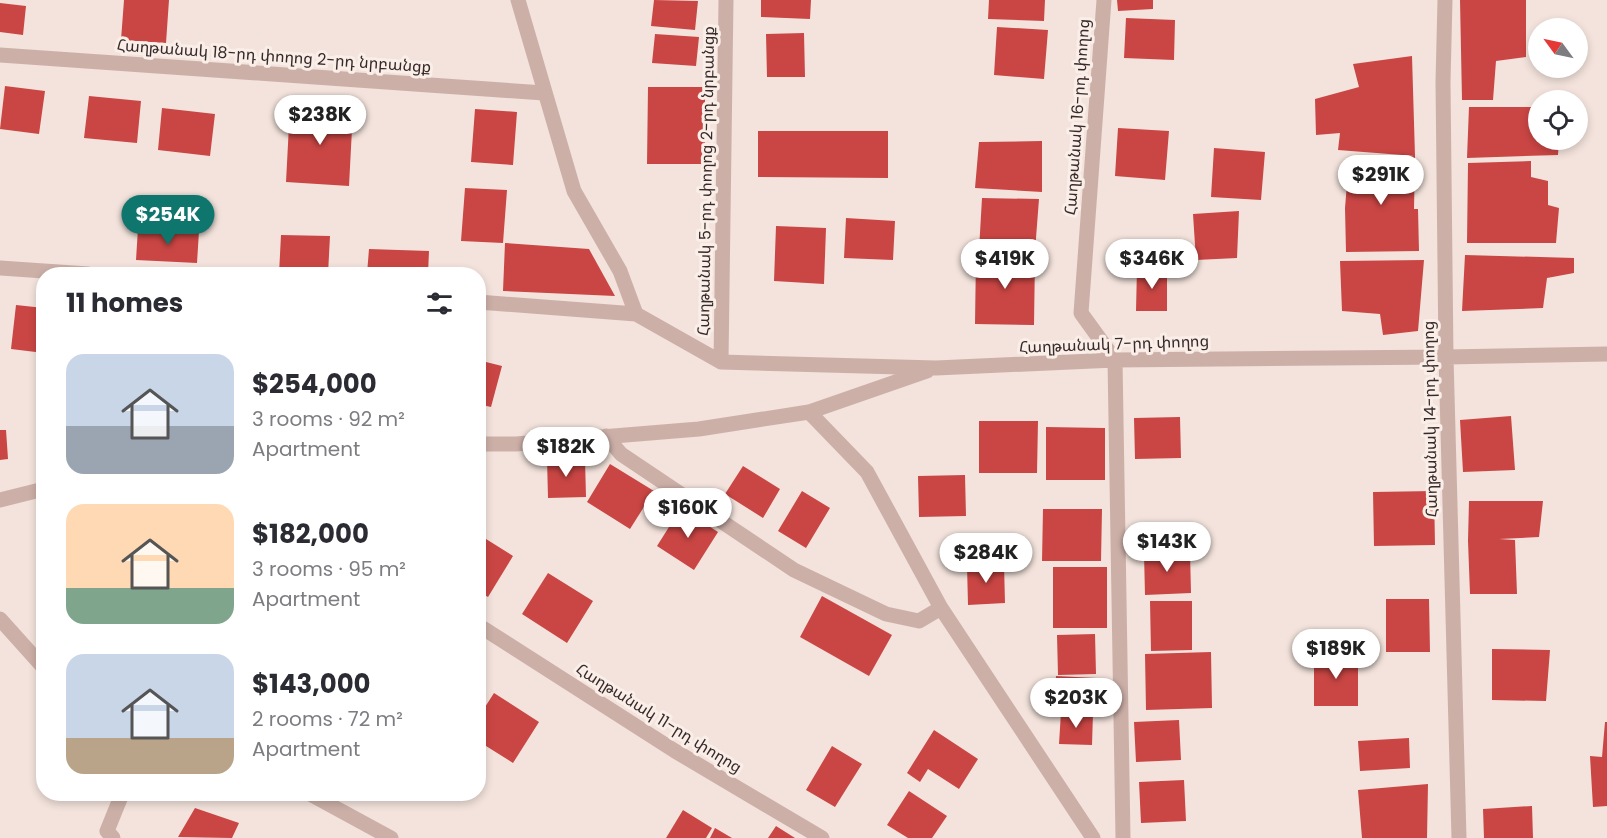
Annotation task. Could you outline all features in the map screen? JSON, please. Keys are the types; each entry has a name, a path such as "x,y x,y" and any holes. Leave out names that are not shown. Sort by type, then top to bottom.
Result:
{"street":[{"path":"486,303 636,314 620,271 574,191 518,0"},
{"name":"Հաղթանակ 5-րդ փողոց 2-րդ նրբանցք","path":"721,362 726,0"},
{"name":"Հաղթանակ 16-րդ փողոց","path":"1104,0 1081,313 1115,360"},
{"name":"Հաղթանակ 14-րդ փողոց","path":"1445,0 1443,82 1446,357 1460,838"},
{"name":"Հաղթանակ 18-րդ փողոց 2-րդ նրբանցք","path":"0,55 544,93"},
{"path":"0,268 36,270"},
{"name":"Հաղթանակ 7-րդ փողոց","path":"636,314 721,362 936,368 1115,360 1607,354"},
{"path":"1115,360 1123,838"},
{"path":"486,444 516,444 699,429 809,412 936,368"},
{"path":"809,412 867,472 941,608 1093,838"},
{"path":"606,436 621,454 794,570 886,615 920,621 941,608"},
{"path":"0,500 36,491"},
{"path":"0,619 36,659"},
{"name":"Հաղթանակ 11-րդ փողոց","path":"486,630 675,751 822,838"},
{"path":"113,838 107,831 119,801"},
{"path":"323,801 391,838"}],"building":[{"path":"124,0 169,0 166,43 121,40"},
{"path":"654,0 698,1 695,30 651,26"},
{"path":"761,0 811,0 810,19 761,17"},
{"path":"989,0 1045,0 1044,21 988,19"},
{"path":"1117,0 1153,0 1153,9 1118,11"},
{"path":"1460,0 1526,0 1526,57 1496,61 1493,100 1462,100"},
{"path":"0,3 26,6 23,35 0,32"},
{"path":"1126,18 1175,20 1174,60 1124,58"},
{"path":"997,27 1048,30 1044,79 994,75"},
{"path":"804,33 805,77 767,77 766,34"},
{"path":"655,34 699,37 696,66 652,63"},
{"path":"1412,56 1415,156 1338,150 1340,133 1316,135 1315,99 1359,87 1353,64"},
{"path":"5,86 45,91 39,134 0,129"},
{"path":"648,87 705,87 705,164 647,164"},
{"path":"89,96 141,101 137,143 84,138"},
{"path":"290,106 353,110 349,186 286,182"},
{"path":"1469,107 1528,107 1528,150 1558,150 1558,155 1467,158"},
{"path":"162,108 215,114 210,156 158,150"},
{"path":"475,109 517,112 513,165 471,162"},
{"path":"1118,128 1169,131 1165,180 1115,176"},
{"path":"758,131 888,131 888,178 758,177"},
{"path":"1042,141 1042,192 975,188 979,142"},
{"path":"1214,148 1265,152 1261,200 1211,197"},
{"path":"1415,156 1414,209 1418,209 1419,251 1346,252 1345,208 1349,159"},
{"path":"1531,161 1531,177 1548,181 1548,205 1559,208 1556,243 1467,243 1468,163"},
{"path":"465,188 507,190 503,243 461,241"},
{"path":"982,198 1039,199 1035,251 979,250"},
{"path":"1239,211 1237,258 1196,260 1193,214"},
{"path":"846,218 895,221 893,260 844,258"},
{"path":"776,226 826,228 824,284 774,281"},
{"path":"138,228 199,231 197,263 136,260"},
{"path":"281,235 330,236 328,267 279,267"},
{"path":"505,243 589,249 615,296 503,291"},
{"path":"369,249 429,251 428,267 368,267"},
{"path":"1465,255 1574,258 1574,273 1547,278 1543,308 1462,311"},
{"path":"976,256 1035,257 1034,325 975,324"},
{"path":"1424,260 1418,331 1383,335 1380,314 1342,311 1340,261"},
{"path":"1137,268 1167,268 1167,311 1136,311"},
{"path":"16,305 36,307 36,352 11,349"},
{"path":"486,362 502,366 491,407 486,406"},
{"path":"1511,416 1515,470 1463,472 1460,420"},
{"path":"1180,417 1181,458 1135,459 1134,418"},
{"path":"979,421 1038,421 1037,473 979,473"},
{"path":"1046,427 1105,428 1105,480 1046,480"},
{"path":"0,430 6,430 8,459 0,460"},
{"path":"547,459 585,459 586,497 548,498"},
{"path":"610,464 654,491 630,529 587,502"},
{"path":"743,466 780,489 763,518 725,494"},
{"path":"965,475 966,516 919,517 918,476"},
{"path":"802,491 830,508 806,548 778,531"},
{"path":"1434,491 1435,545 1374,546 1373,492"},
{"path":"1469,501 1543,501 1539,537 1499,539 1515,540 1517,594 1470,594"},
{"path":"681,508 718,532 694,570 657,546"},
{"path":"1043,509 1102,509 1101,561 1042,561"},
{"path":"486,539 513,556 488,597 486,596"},
{"path":"1190,552 1191,593 1145,595 1144,553"},
{"path":"1004,564 1005,603 968,605 967,565"},
{"path":"1053,567 1107,567 1107,628 1053,628"},
{"path":"548,573 593,601 567,643 522,614"},
{"path":"822,596 892,635 869,676 800,637"},
{"path":"1386,599 1429,599 1430,652 1386,652"},
{"path":"1150,601 1192,601 1192,650 1151,651"},
{"path":"1095,634 1096,674 1058,675 1057,635"},
{"path":"1492,649 1550,650 1546,701 1492,700"},
{"path":"1211,652 1212,708 1146,710 1145,654"},
{"path":"1314,654 1358,654 1358,706 1314,706"},
{"path":"1056,676 1096,678 1094,706 1054,703"},
{"path":"494,693 539,722 513,763 486,746 486,706"},
{"path":"1061,712 1093,713 1092,745 1059,744"},
{"path":"1179,720 1181,760 1136,762 1134,722"},
{"path":"1605,722 1607,722 1607,806 1593,807 1590,756 1602,757"},
{"path":"934,730 978,759 959,789 928,769 920,782 907,773"},
{"path":"1409,738 1410,768 1360,771 1358,741"},
{"path":"832,746 862,764 835,807 806,790"},
{"path":"1184,780 1186,821 1141,823 1139,782"},
{"path":"1428,784 1427,838 1362,838 1358,790"},
{"path":"909,791 947,816 932,838 908,838 887,825"},
{"path":"1532,806 1533,838 1484,838 1483,809"},
{"path":"195,808 239,823 232,838 178,837"},
{"path":"683,810 712,828 706,838 666,838"},
{"path":"776,826 795,838 768,838"},
{"path":"715,828 732,838 710,838"}]}
